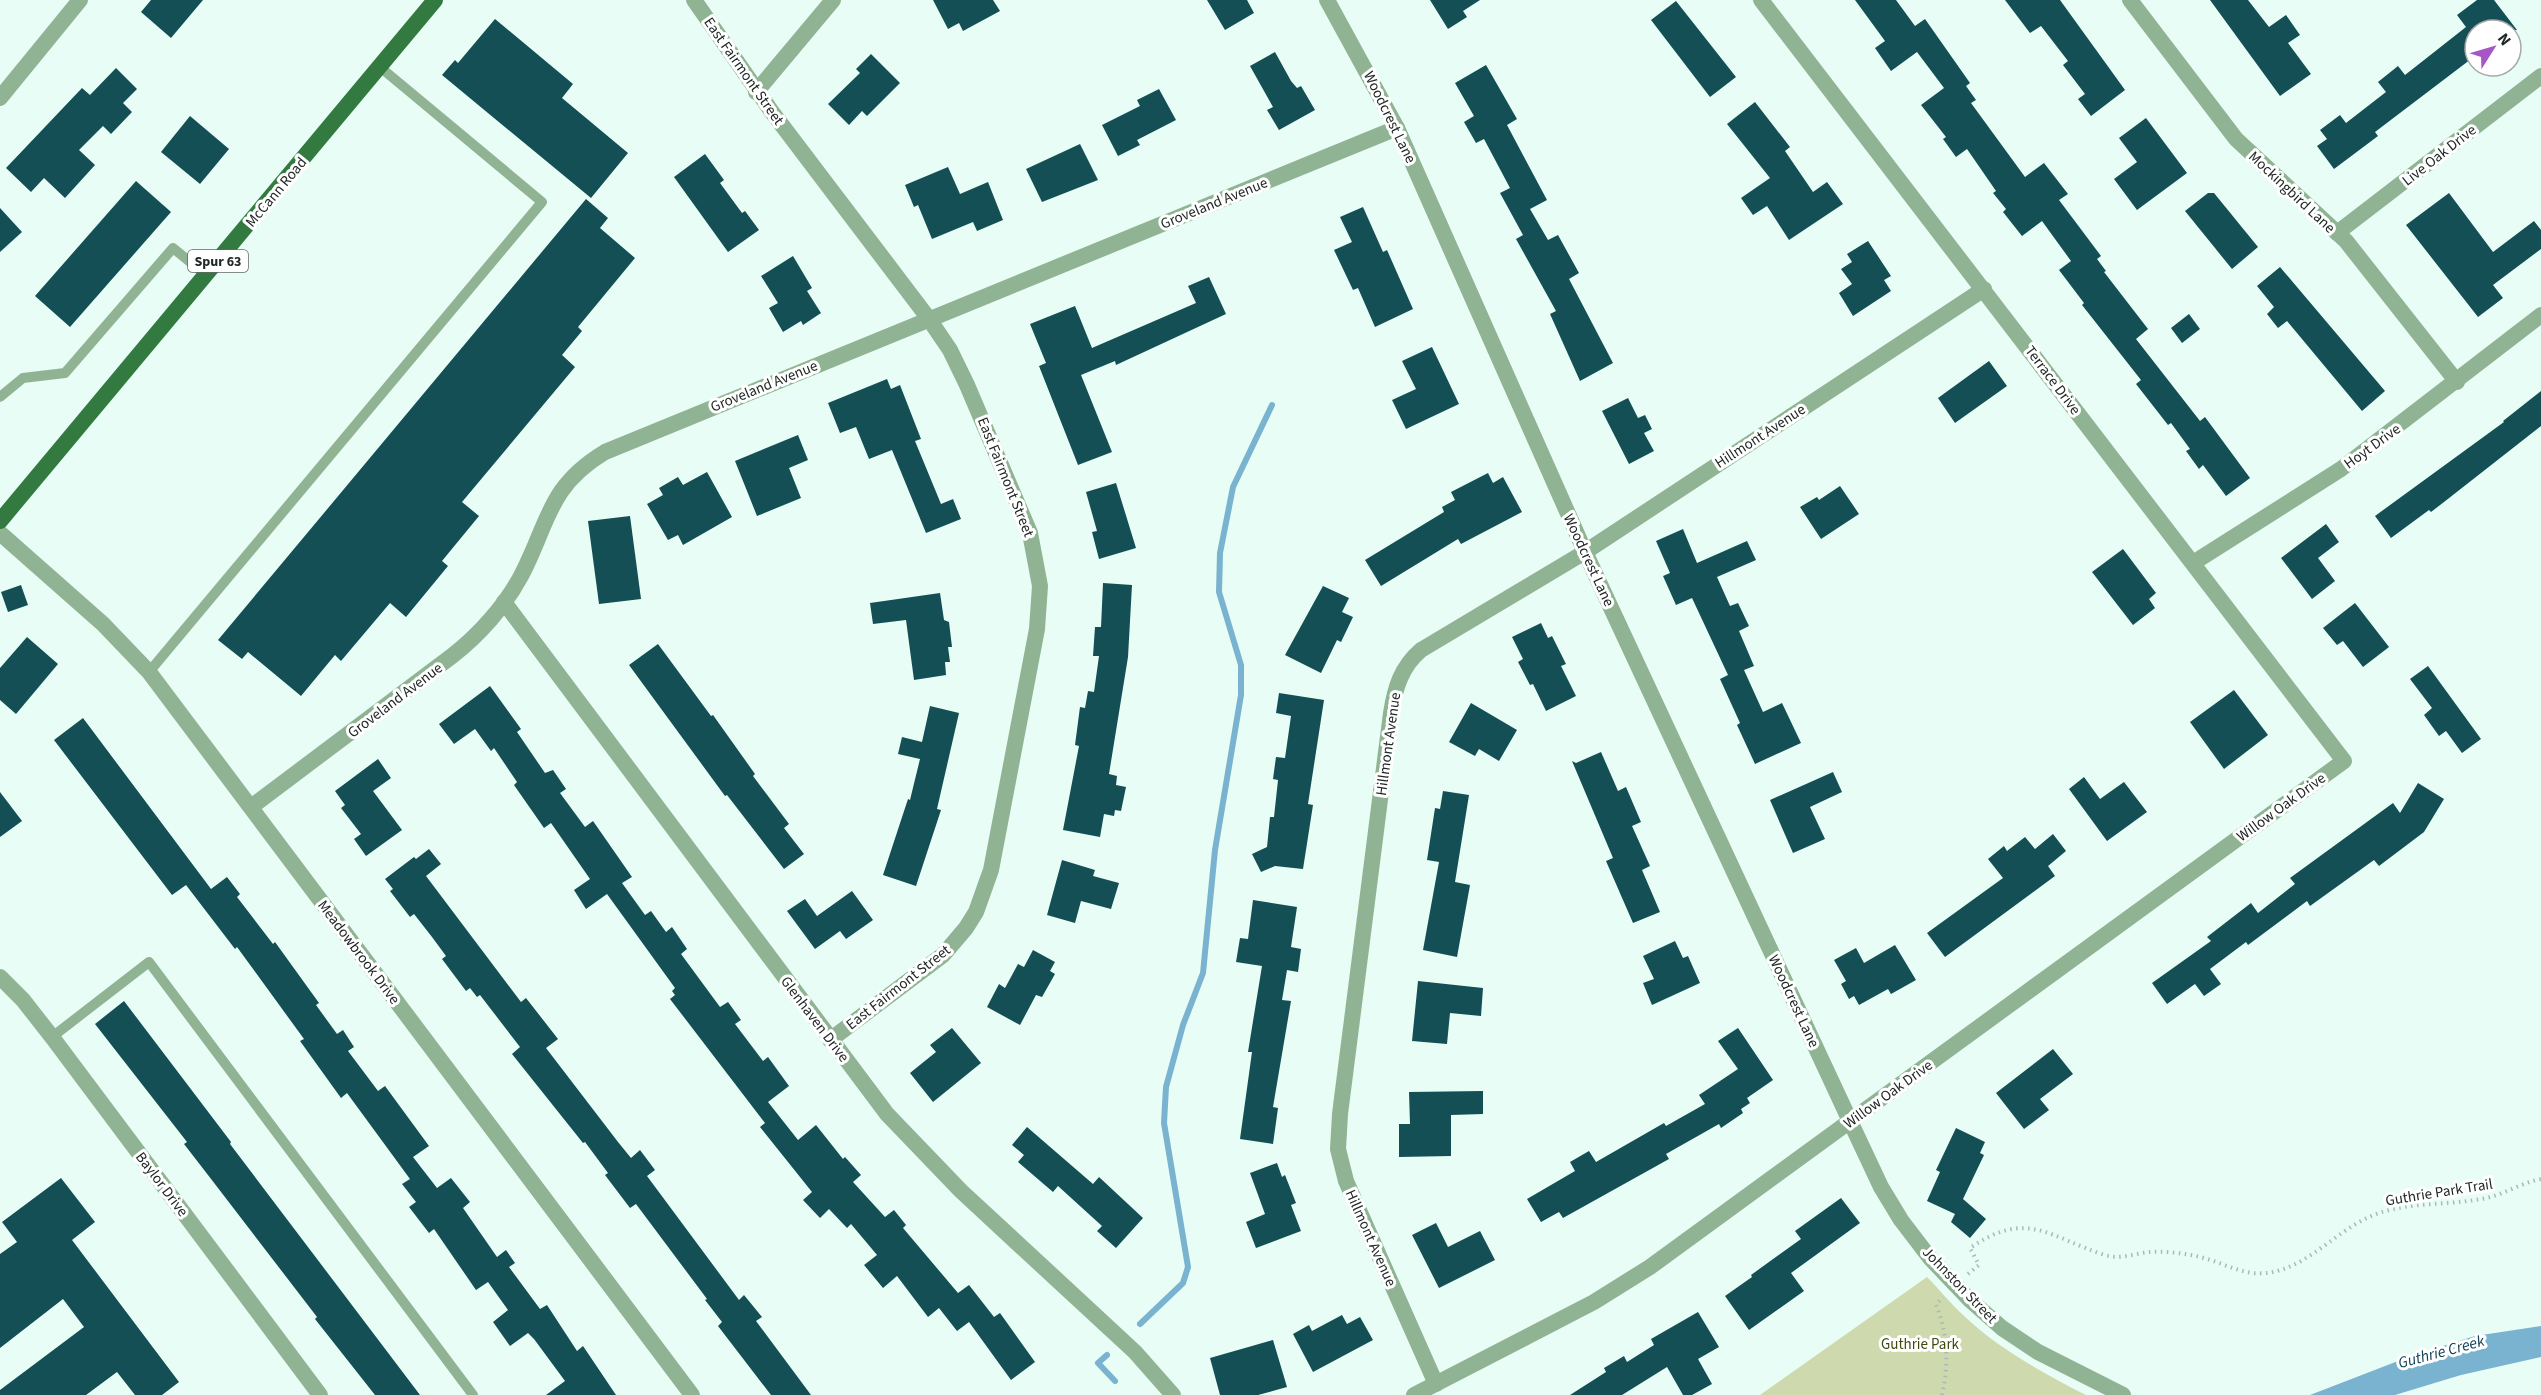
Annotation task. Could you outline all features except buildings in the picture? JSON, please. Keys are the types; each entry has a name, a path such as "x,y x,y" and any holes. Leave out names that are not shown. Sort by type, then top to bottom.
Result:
{"main road":[{"name":"McCann Road","path":"0,520 435,0"}],"street":[{"path":"0,98 80,0"},
{"name":"East Fairmont Street","path":"694,0 756,92 929,319 950,350 968,385 1030,533 1040,586 1037,629 991,870 976,912 966,928 943,955 830,1040"},
{"path":"756,92 832,0"},
{"name":"Woodcrest Lane","path":"1328,0 1397,128 1585,552 1850,1122"},
{"name":"Terrace Drive","path":"1761,0 2344,761"},
{"name":"Mockingbird Lane","path":"2130,0 2236,139 2337,233 2362,260 2457,382"},
{"name":"Live Oak Drive","path":"2337,233 2541,76"},
{"name":"Groveland Avenue","path":"251,807 460,650 480,631 504,602 524,569 552,504 571,480 598,456 616,446 1397,128"},
{"name":"Hillmont Avenue","path":"1436,1384 1354,1203 1342,1171 1338,1149 1340,1114 1393,699 1405,667 1420,650 1585,552 1984,289"},
{"name":"Hoyt Drive","path":"2193,563 2331,476 2457,382 2541,315"},
{"name":"Meadowbrook Drive","path":"0,533 103,624 149,672 692,1395"},
{"name":"Glenhaven Drive","path":"504,602 887,1114 930,1161 1135,1352 1173,1395"},
{"name":"Willow Oak Drive","path":"1414,1395 1594,1302 1631,1280 2344,761"},
{"name":"Baylor Drive","path":"0,977 23,1000 52,1037 320,1395"},
{"name":"Johnston Street","path":"1850,1122 1881,1186 1901,1220 1930,1257 1970,1300 2002,1328 2038,1352 2123,1395"}],"lane":[{"path":"149,672 542,202 380,67"},
{"path":"0,397 23,378 65,373 173,248 206,275"},
{"path":"52,1037 149,962 473,1395"}],"path":[{"name":"Guthrie Park Trail","path":"1967,1274 1979,1265 1970,1248 1996,1232 2018,1228 2040,1229 2107,1256 2173,1253 2197,1256 2252,1273 2268,1273 2306,1258 2370,1216 2412,1206 2496,1196 2541,1179"},
{"path":"1942,1395 1945,1384 1946,1340 1936,1305 1945,1295"}],"green space":[{"name":"Guthrie Park","path":"1927,1277 1958,1310 1990,1338 2037,1369 2086,1395 1760,1395"}],"water":[{"name":"Guthrie Creek","path":"2541,1326 2541,1357 2461,1375 2395,1395 2310,1395 2411,1356 2475,1336"}],"waterway":[{"path":"1140,1324 1183,1283 1188,1267 1164,1123 1166,1087 1183,1025 1203,973 1215,850 1241,695 1241,665 1219,592 1220,553 1233,487 1272,405"},
{"path":"1107,1355 1098,1363 1115,1381"}]}
